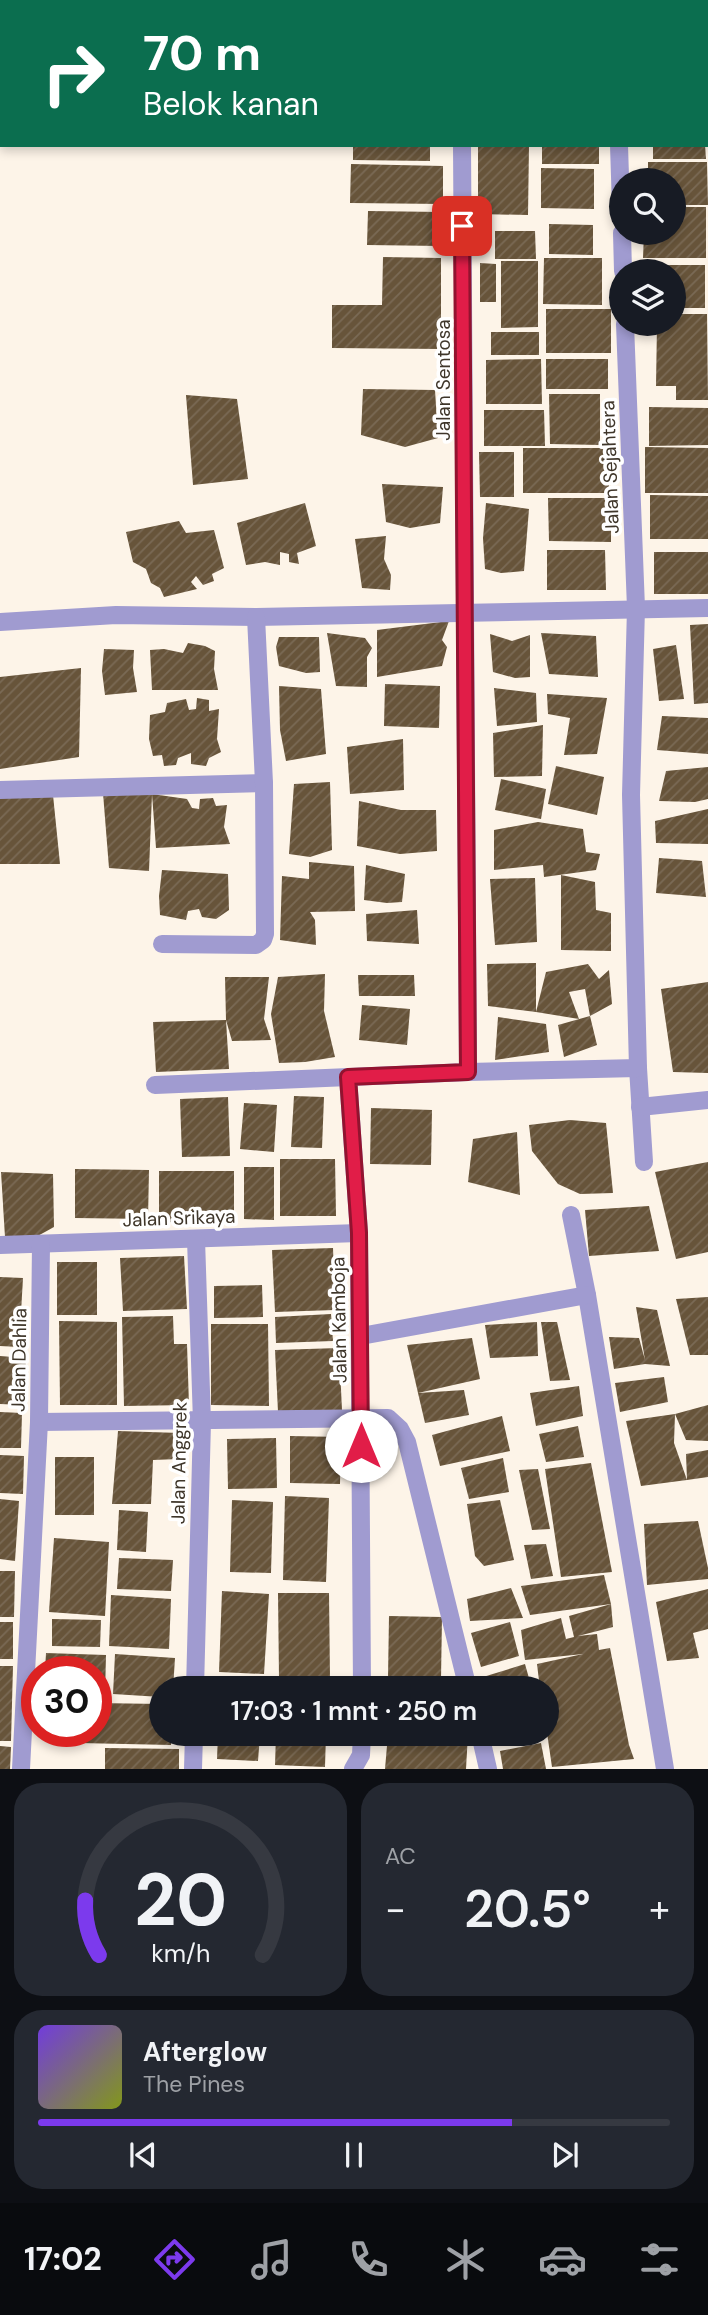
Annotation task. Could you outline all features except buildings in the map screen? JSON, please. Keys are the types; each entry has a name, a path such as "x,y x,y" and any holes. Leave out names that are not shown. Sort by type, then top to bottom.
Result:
{"street":[{"name":"Jalan Sentosa","path":"462,147 468,1072"},
{"path":"620,147 620,168"},
{"name":"Jalan Sejahtera","path":"625,336 636,608 631,795 638,1068 644,1162"},
{"path":"0,622 117,615 256,617 708,608"},
{"path":"162,944 256,946 263,940 266,925 264,783 256,617"},
{"path":"0,790 264,783"},
{"path":"155,1085 638,1068"},
{"name":"Jalan Kamboja","path":"348,1077 359,1233 362,1676"},
{"path":"640,1107 708,1100"},
{"path":"571,1214 587,1295 665,1769"},
{"name":"Jalan Srikaya","path":"0,1245 359,1233"},
{"name":"Jalan Anggrek","path":"195,1676 202,1422 197,1238"},
{"name":"Jalan Dahlia","path":"21,1769 39,1422 41,1244"},
{"path":"361,1336 587,1295"},
{"path":"39,1422 388,1418 400,1429 407,1442 465,1676"},
{"path":"193,1769 194,1746"},
{"path":"353,1769 361,1746"},
{"path":"483,1746 488,1769"}],"route":[{"path":"361,1446 359,1233 348,1077 468,1072 462,226"}]}
